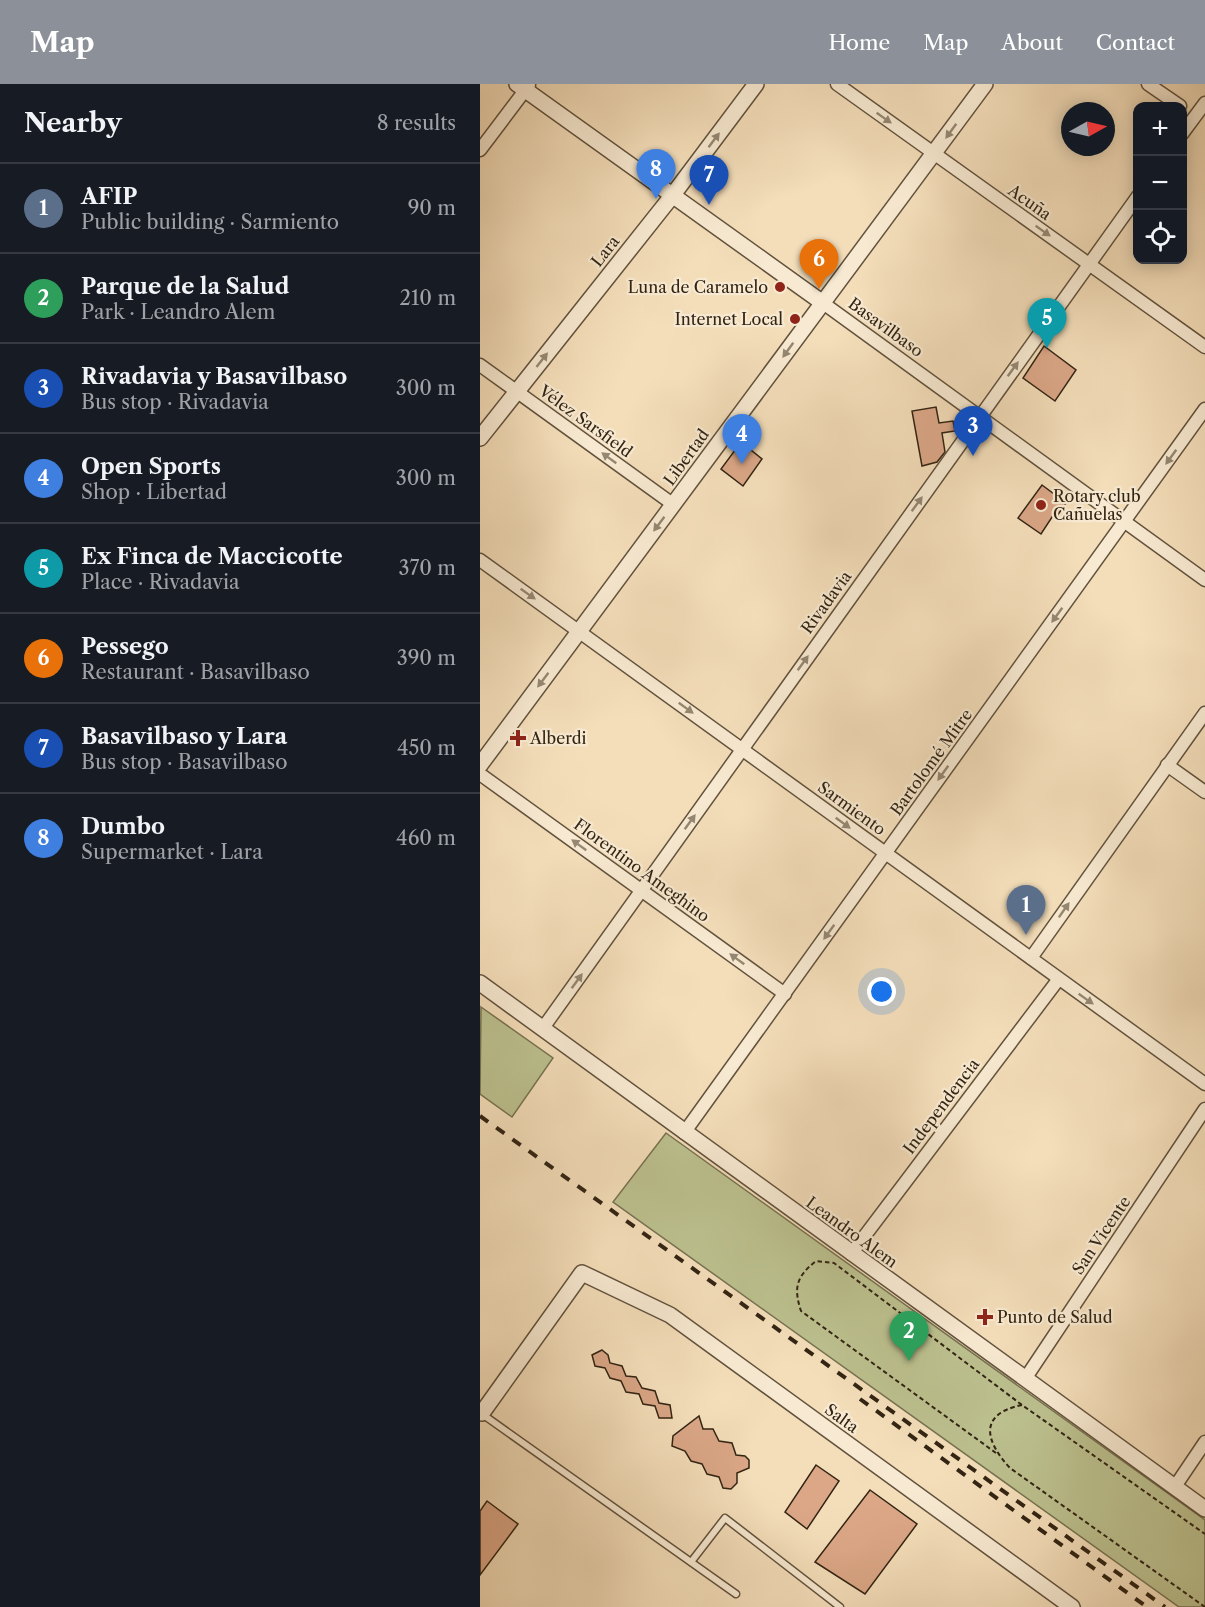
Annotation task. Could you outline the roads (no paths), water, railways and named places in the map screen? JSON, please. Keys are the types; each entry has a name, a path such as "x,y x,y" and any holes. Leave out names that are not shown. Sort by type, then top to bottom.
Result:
{"street":[{"name":"Lara","path":"480,438 672,196 756,84"},
{"name":"Acuña","path":"837,84 1205,347"},
{"name":"Libertad","path":"480,765 985,84"},
{"path":"1148,84 1173,102"},
{"name":"Basavilbaso","path":"524,86 672,196 1205,580"},
{"path":"480,150 524,86"},
{"path":"1187,130 1200,121 1205,103"},
{"path":"1187,112 1200,121"},
{"name":"Rivadavia","path":"543,1028 1133,202"},
{"name":"Vélez Sarsfield","path":"480,365 674,505"},
{"name":"Bartolomé Mitre","path":"684,1133 1205,409"},
{"name":"Sarmiento","path":"480,560 1031,958 1058,980 1205,1084"},
{"path":"1031,958 1205,713"},
{"path":"1167,765 1205,792"},
{"name":"Florentino Ameghino","path":"480,774 784,994"},
{"name":"Independencia","path":"851,1254 1058,980"},
{"name":"Leandro Alem","path":"481,986 543,1028 684,1133 1205,1509"},
{"name":"San Vicente","path":"1025,1379 1205,1109"},
{"name":"Salta","path":"481,1414 582,1273 670,1315 1072,1607"},
{"path":"1174,1488 1205,1442"}],"lane":[{"path":"481,1414 736,1594"},
{"path":"692,1562 724,1518 840,1607"}],"railway":[{"path":"480,1116 1165,1607"},
{"path":"860,1399 1147,1607"}],"place":[{"name":"Dumbo","path":"656,199"},
{"name":"Basavilbaso y Lara","path":"709,205"},
{"name":"Luna de Caramelo","path":"780,287"},
{"name":"Pessego","path":"819,289"},
{"name":"Internet Local","path":"795,319"},
{"name":"Ex Finca de Maccicotte","path":"1047,348"},
{"name":"Rivadavia y Basavilbaso","path":"973,456"},
{"name":"Open Sports","path":"742,464"},
{"name":"Rotary club Cañuelas","path":"1041,505"},
{"name":"Alberdi","path":"518,738"},
{"name":"AFIP","path":"1026,935"},
{"name":"Punto de Salud","path":"985,1317"},
{"name":"Parque de la Salud","path":"909,1361"}]}
